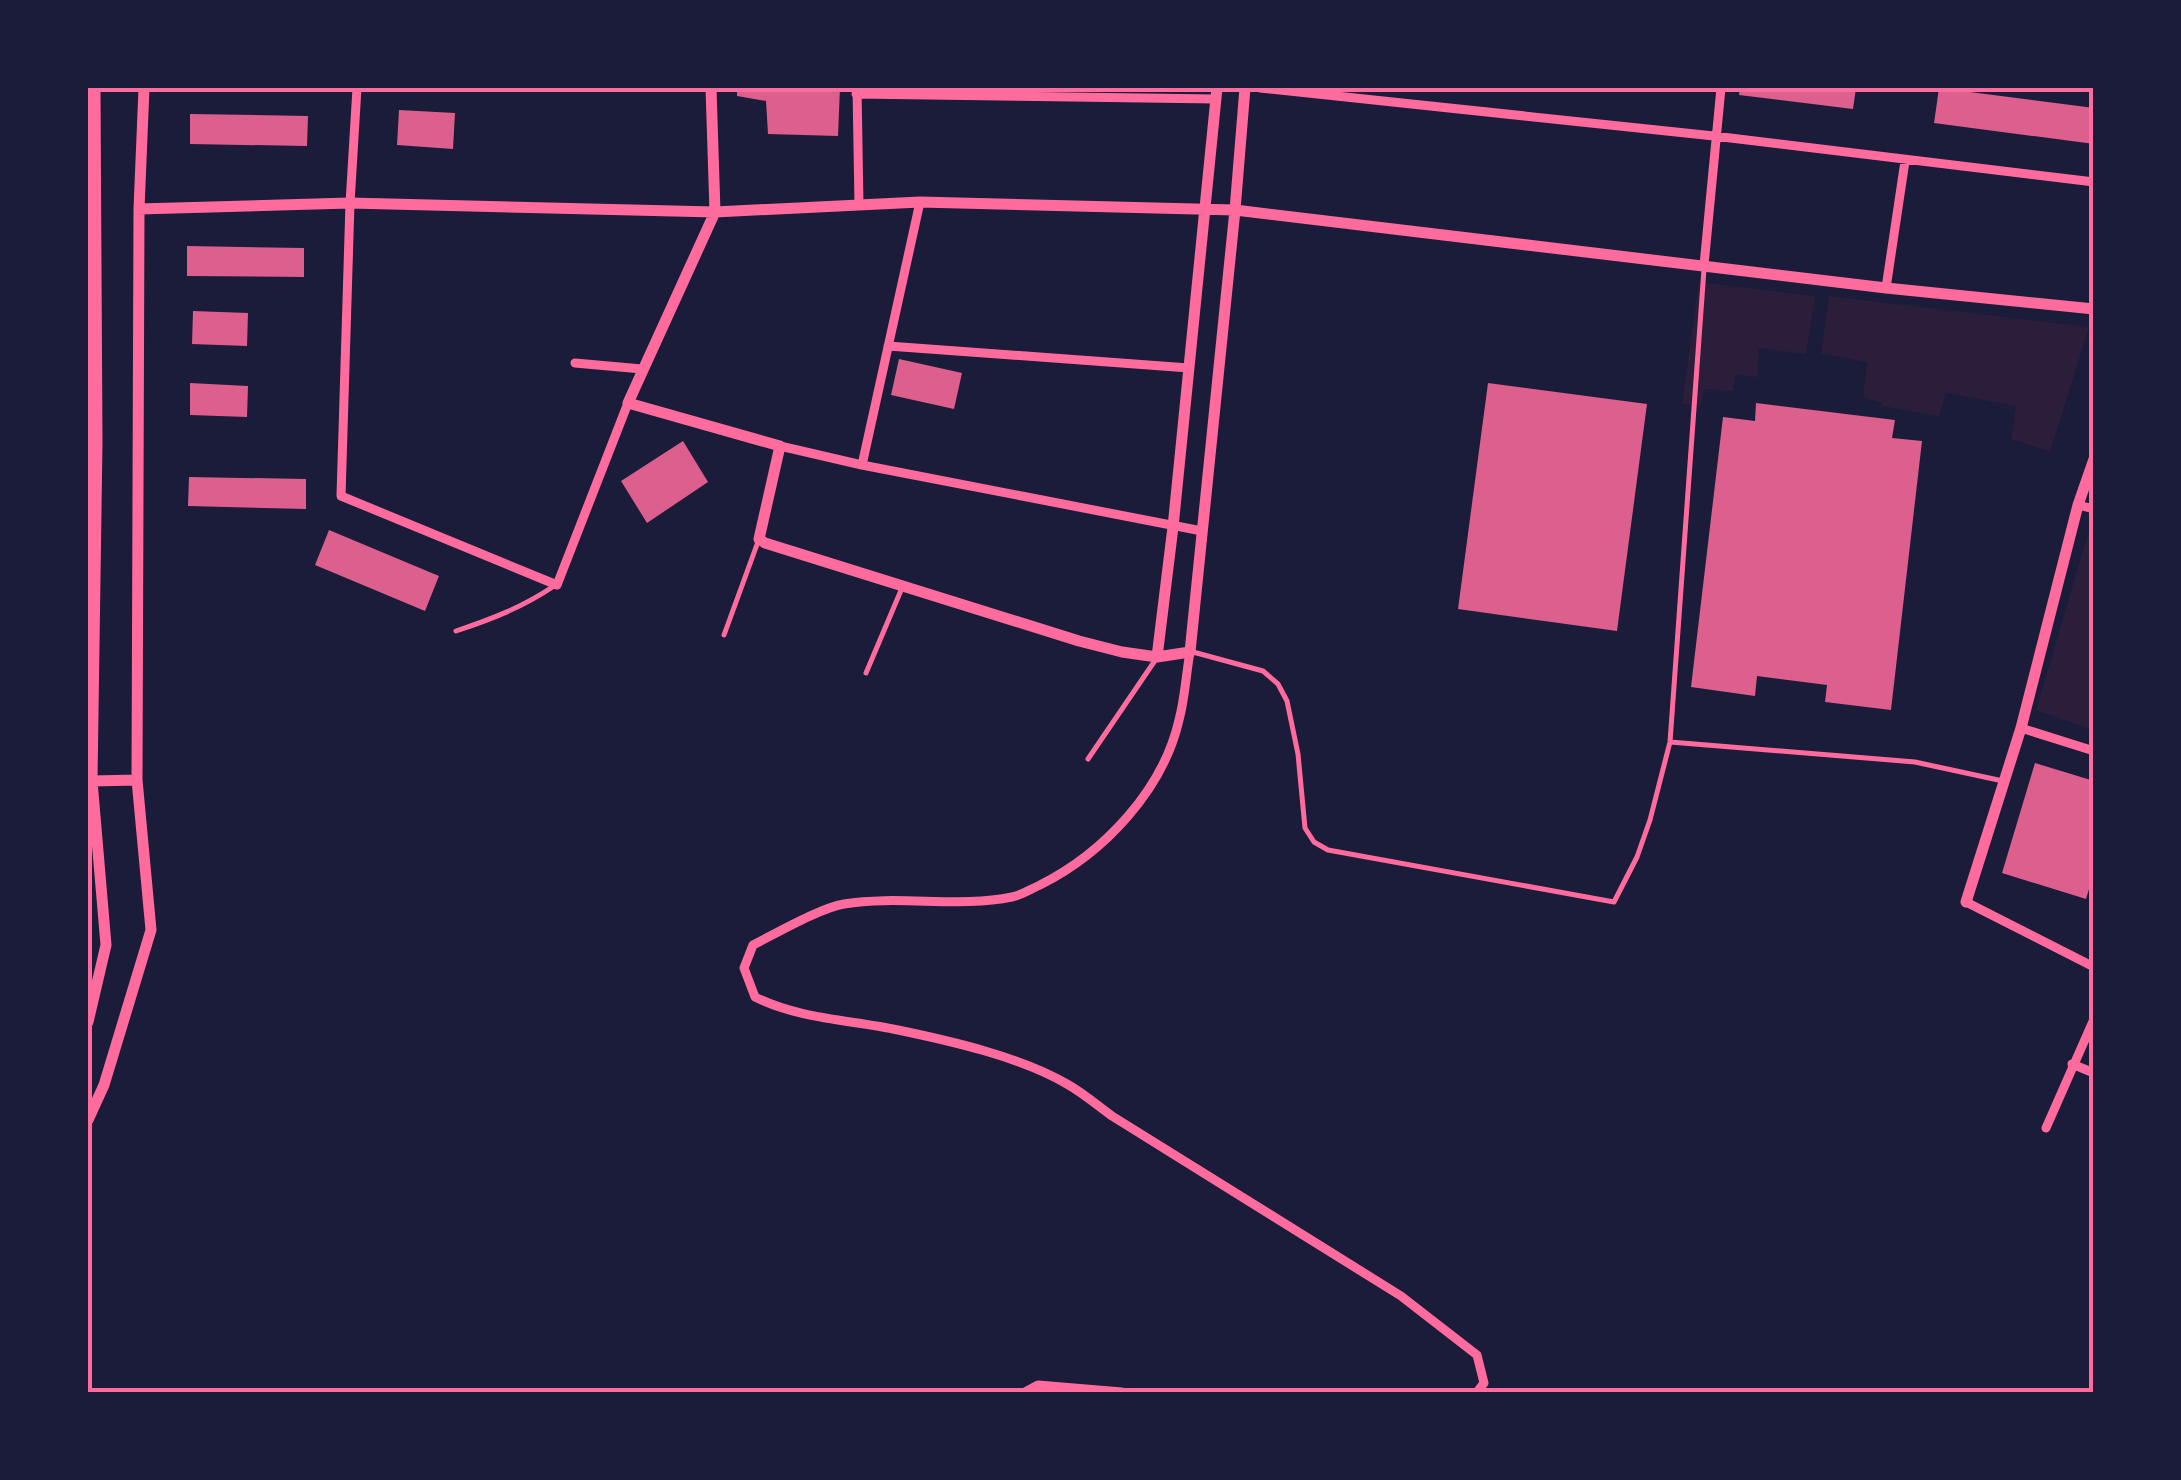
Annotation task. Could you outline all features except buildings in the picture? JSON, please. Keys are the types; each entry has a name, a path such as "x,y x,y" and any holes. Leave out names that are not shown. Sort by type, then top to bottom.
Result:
{"street":[{"path":"88,1022 106,945 92,781 95,88"},
{"path":"88,1120 104,1085 151,930 137,780 139,210 144,88"},
{"path":"357,88 341,496 557,585 642,368 716,212 711,88"},
{"path":"1246,88 1190,652 1179,722 1159,773 1104,841 1063,873 1018,896 989,901 905,899 840,904 753,945 744,968 755,997 771,1005 898,1030 1006,1057 1066,1084 1401,1296 1476,1354 1484,1383 1477,1392"},
{"path":"1260,88 1714,136 2094,182"},
{"path":"1704,265 1720,88"},
{"path":"859,205 856,91 1216,93 1158,657"},
{"path":"1886,288 1905,161"},
{"path":"139,210 350,203 716,212 920,202 1235,210 2094,309"},
{"path":"862,465 920,202"},
{"path":"888,346 1189,368"},
{"path":"575,364 642,368"},
{"path":"628,403 862,465 1202,531"},
{"path":"780,446 758,539 902,587 1122,652 1158,657 1190,652"},
{"path":"2094,459 2078,505 2021,728 1966,902 2094,966"},
{"path":"2078,505 2094,509"},
{"path":"2021,728 2094,751"},
{"path":"92,781 137,780"},
{"path":"2046,1128 2094,1019"},
{"path":"2072,1064 2094,1073"},
{"path":"1024,1392 1038,1384 1122,1392"}],"lane":[{"path":"1190,652 1263,671 1278,684 1287,701 1298,754 1305,828 1314,842 1328,850 1614,902 1637,858 1670,742 1704,265"},
{"path":"724,635 758,539"},
{"path":"456,631 504,615 557,585"},
{"path":"866,673 902,587"},
{"path":"1088,759 1158,657"},
{"path":"1670,742 1915,762 2004,781"}],"shaded area":[{"path":"1699,282 1815,296 1806,354 1759,348 1757,377 1735,375 1733,391 1704,389 1701,406 1682,404"},
{"path":"1829,296 2089,327 2050,452 2011,439 2016,406 1946,393 1939,416 1882,406 1863,397 1867,362 1821,354"},
{"path":"2090,527 2094,528 2093,730 2036,710"}]}
